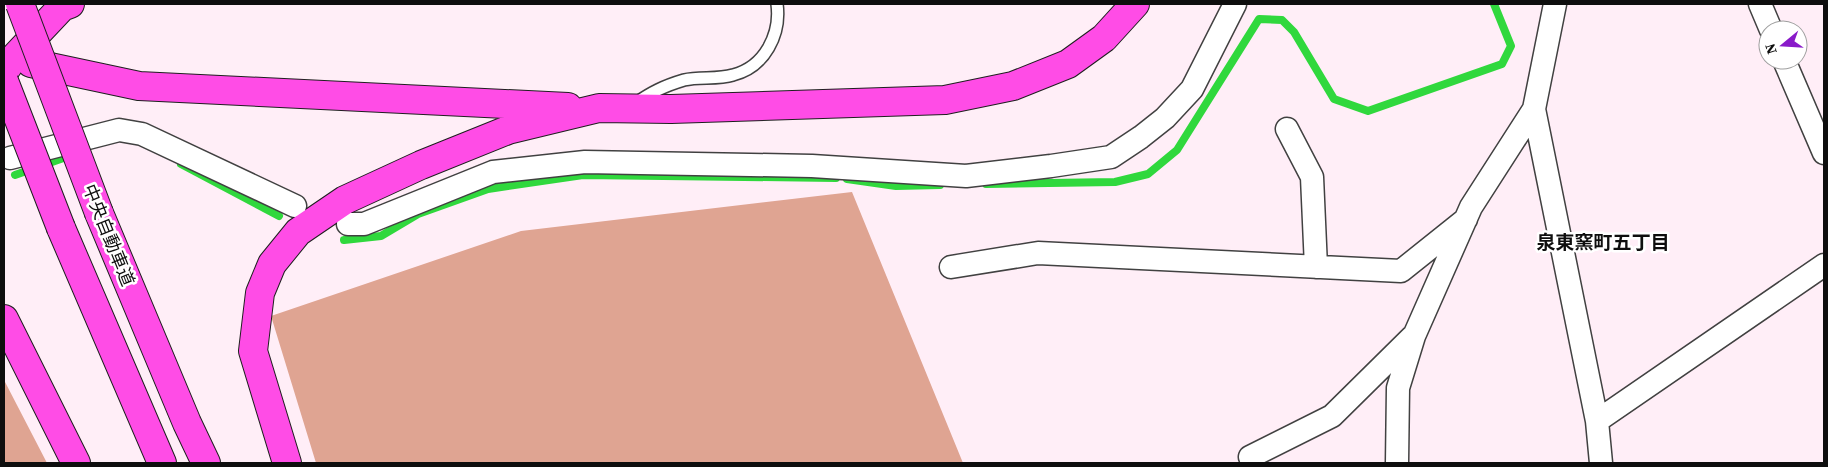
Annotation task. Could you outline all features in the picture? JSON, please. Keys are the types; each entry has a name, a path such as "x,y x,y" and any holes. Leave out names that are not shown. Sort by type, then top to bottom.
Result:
{"highway":[{"name":"中央自動車道","path":"20,4 100,213 187,423 206,463"},
{"path":"4,72 12,60 62,7 70,4"},
{"path":"31,63 139,86 599,108 690,108 945,100 1012,86 1068,64 1104,38 1136,4"},
{"path":"4,81 61,228 162,463"},
{"path":"287,463 253,351 260,293 272,264 298,232 345,200 422,165 508,130 599,108"},
{"path":"4,319 76,463"}],"street":[{"path":"348,224 364,224 493,172 585,162 812,166 966,176 1110,157 1141,138 1164,118 1192,89 1235,4"},
{"path":"1397,463 1398,388 1414,336 1471,207 1534,109 1556,4"},
{"path":"1760,4 1767,20"},
{"path":"1788,70 1824,153"},
{"path":"1534,109 1596,421 1601,463"},
{"path":"1287,129 1312,177 1316,267"},
{"path":"10,158 119,130 142,134 295,206"},
{"path":"951,266 1038,253 1401,271 1466,219"},
{"path":"1596,421 1824,265"},
{"path":"1250,457 1332,416 1414,336"}],"lane":[{"path":"629,109 655,90 686,79 734,75 751,67 765,53 775,36 779,18 777,4"}],"shaded area":[{"path":"852,192 963,463 316,463 271,316 521,231"},
{"path":"4,380 47,463 4,463"}],"waterway":[{"path":"986,184 1115,182 1148,174 1177,150 1259,19 1282,20 1294,32 1334,99 1368,111 1502,64 1511,46 1494,4"},
{"path":"15,175 72,155"},
{"path":"181,164 279,216"},
{"path":"344,240 381,236 418,214 488,189 583,175 836,178"},
{"path":"847,179 896,186 940,185"}],"district":[{"name":"泉東窯町五丁目","path":"1603,242"}]}
